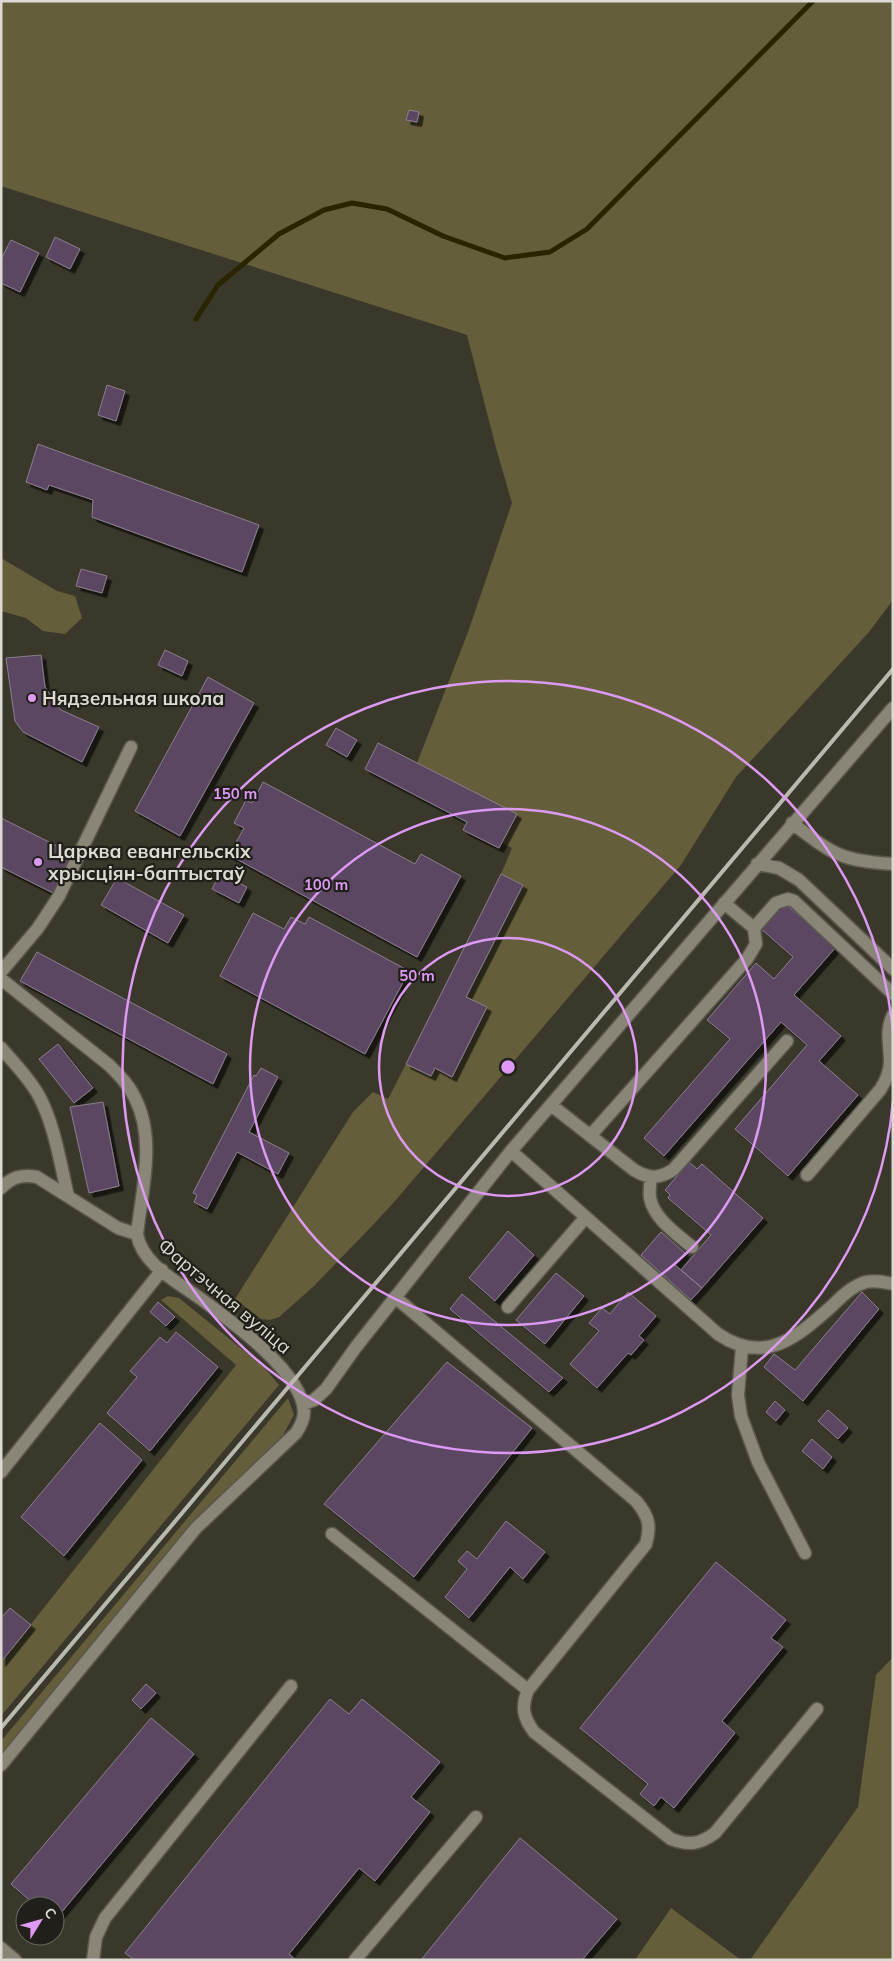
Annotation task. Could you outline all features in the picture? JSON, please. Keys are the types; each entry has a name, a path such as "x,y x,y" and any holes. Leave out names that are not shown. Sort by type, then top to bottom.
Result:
{"street":[{"path":"1,1765 196,1528 296,1434 302,1423 303,1404 314,1400 326,1389 356,1347 511,1151 893,708"},
{"path":"1,972 38,928 59,896 131,747"},
{"path":"792,823 829,851 839,856 867,862 893,864"},
{"path":"757,864 779,868 799,880 893,969"},
{"path":"754,928 776,903 788,898 794,901 893,994"},
{"path":"590,1136 747,959 756,944 754,928 724,903"},
{"name":"Фартэчная вуліца","path":"1,979 109,1064 124,1081 135,1098 143,1120 147,1144 137,1234 143,1253 273,1358 292,1382 303,1404"},
{"path":"807,1175 880,1090 887,1079 890,1062 887,1032 893,1015"},
{"path":"551,1105 634,1170 651,1177 659,1177 674,1168 787,1041"},
{"path":"1,1048 29,1081 46,1110 68,1196"},
{"path":"511,1151 718,1334 729,1342 742,1347 757,1349 788,1341 804,1331 846,1293 857,1286 868,1282 881,1281 893,1284"},
{"path":"1,1188 15,1177 30,1176 45,1181 118,1228 137,1234"},
{"path":"651,1177 650,1198 658,1214 663,1222 692,1247"},
{"path":"508,1307 586,1217"},
{"path":"1,1472 162,1270"},
{"path":"396,1298 636,1502 645,1511 649,1522 646,1544 528,1690 523,1710 526,1721 534,1732 672,1839 683,1844 700,1842 715,1833 817,1709"},
{"path":"742,1347 738,1388 741,1416 758,1462 805,1553"},
{"path":"332,1534 528,1690"},
{"path":"93,1960 96,1937 106,1918 291,1686"},
{"path":"355,1960 476,1817"},
{"path":"1,1948 15,1960"}],"shaded area":[{"path":"1,1 893,1 893,600 869,632 736,777 681,865 395,1201 313,1287 279,1317 270,1320 261,1319 235,1299 353,1112 373,1092 388,1099 406,1064 431,1076 435,1068 452,1077 487,1008 466,997 523,885 501,874 512,848 502,843 517,814 417,763 468,632 512,503 467,335 1,186"},
{"path":"1,558 57,591 75,596 82,618 65,634 43,631 26,618 1,611"},
{"path":"168,1296 179,1298 264,1367 279,1385 1,1716 1,1662 236,1365 161,1300"},
{"path":"288,1398 294,1415 283,1435 156,1568 1,1754 1,1741"},
{"path":"893,1657 893,1960 750,1960 858,1807 876,1675"},
{"path":"671,1908 741,1960 635,1960"}],"building":[{"path":"409,110 419,112 417,122 406,120"},
{"path":"55,237 80,249 70,269 46,257"},
{"path":"11,240 39,253 20,292 1,283 1,259"},
{"path":"107,385 125,391 116,421 98,415"},
{"path":"38,444 259,525 242,572 92,517 93,500 49,485 47,490 26,482"},
{"path":"81,569 107,576 102,593 76,586"},
{"path":"165,650 188,661 182,676 158,665"},
{"name":"Нядзельная школа","path":"41,655 45,687 61,710 99,727 82,762 23,732 15,721 6,658"},
{"path":"208,677 254,703 180,836 135,811"},
{"path":"336,728 357,740 347,757 326,745"},
{"path":"378,743 517,814 499,848 463,830 467,822 365,769"},
{"path":"263,782 415,864 421,854 461,876 417,957 229,855 244,828 234,823 246,800 252,803"},
{"name":"Царква евангельскіх хрысціян-баптыстаў","path":"1,818 77,856 57,895 1,867"},
{"path":"220,873 247,887 239,903 212,889"},
{"path":"501,874 523,885 466,997 487,1007 452,1077 435,1068 431,1076 406,1064"},
{"path":"117,878 184,915 168,943 101,905"},
{"path":"783,902 836,947 794,995 841,1036 819,1061 858,1095 788,1176 735,1129 807,1045 781,1022 664,1156 644,1138 730,1039 707,1020 756,963 774,979 793,957 760,928"},
{"path":"253,913 284,929 291,917 305,924 309,917 409,971 365,1054 220,976"},
{"path":"37,952 227,1054 213,1084 20,981"},
{"path":"58,1044 93,1088 74,1103 39,1059"},
{"path":"261,1068 278,1077 249,1132 289,1153 278,1174 237,1152 207,1209 194,1202 197,1195 193,1193 254,1075 256,1076"},
{"path":"103,1102 119,1186 89,1193 70,1107"},
{"path":"689,1162 697,1169 702,1164 763,1218 702,1288 681,1270 711,1235 668,1198 670,1195 665,1190"},
{"path":"508,1231 534,1255 495,1301 469,1278"},
{"path":"661,1232 685,1253 675,1265 702,1288 691,1300 641,1255"},
{"path":"556,1273 584,1296 545,1344 516,1320"},
{"path":"628,1292 656,1316 639,1336 644,1340 631,1355 628,1353 597,1388 570,1364 599,1331 589,1323 602,1308 610,1314"},
{"path":"862,1292 879,1309 803,1401 764,1367 774,1354 795,1370"},
{"path":"462,1294 563,1378 549,1392 450,1309"},
{"path":"158,1302 175,1317 166,1326 150,1312"},
{"path":"176,1332 218,1367 150,1451 107,1413 137,1377 130,1371 160,1337 167,1343"},
{"path":"447,1362 532,1428 414,1577 324,1504"},
{"path":"775,1401 785,1410 776,1421 766,1412"},
{"path":"828,1410 848,1428 838,1439 818,1421"},
{"path":"100,1423 142,1460 64,1556 21,1517"},
{"path":"812,1439 832,1457 823,1469 802,1451"},
{"path":"506,1521 545,1552 523,1579 510,1567 469,1618 445,1597 467,1569 458,1561 467,1551 477,1559"},
{"path":"716,1562 786,1620 771,1638 783,1647 722,1721 735,1733 674,1808 661,1797 654,1806 640,1794 648,1784 580,1728"},
{"path":"10,1608 31,1625 1,1662 1,1618"},
{"path":"146,1684 156,1693 141,1709 132,1700"},
{"path":"330,1699 349,1714 362,1699 440,1762 411,1797 430,1812 375,1881 359,1868 289,1954 296,1960 134,1960 125,1953"},
{"path":"151,1718 194,1754 65,1908 65,1896 25,1896 11,1884"},
{"path":"520,1838 617,1919 582,1960 421,1960"}],"waterway":[{"path":"196,319 218,285 279,234 324,210 352,203 387,209 443,236 505,258 550,252 587,229 813,1"}],"railway":[{"path":"1,1728 893,669"}],"place":[{"name":"Нядзельная школа","path":"32,698"},
{"name":"Царква евангельскіх хрысціян-баптыстаў","path":"38,862"}]}
